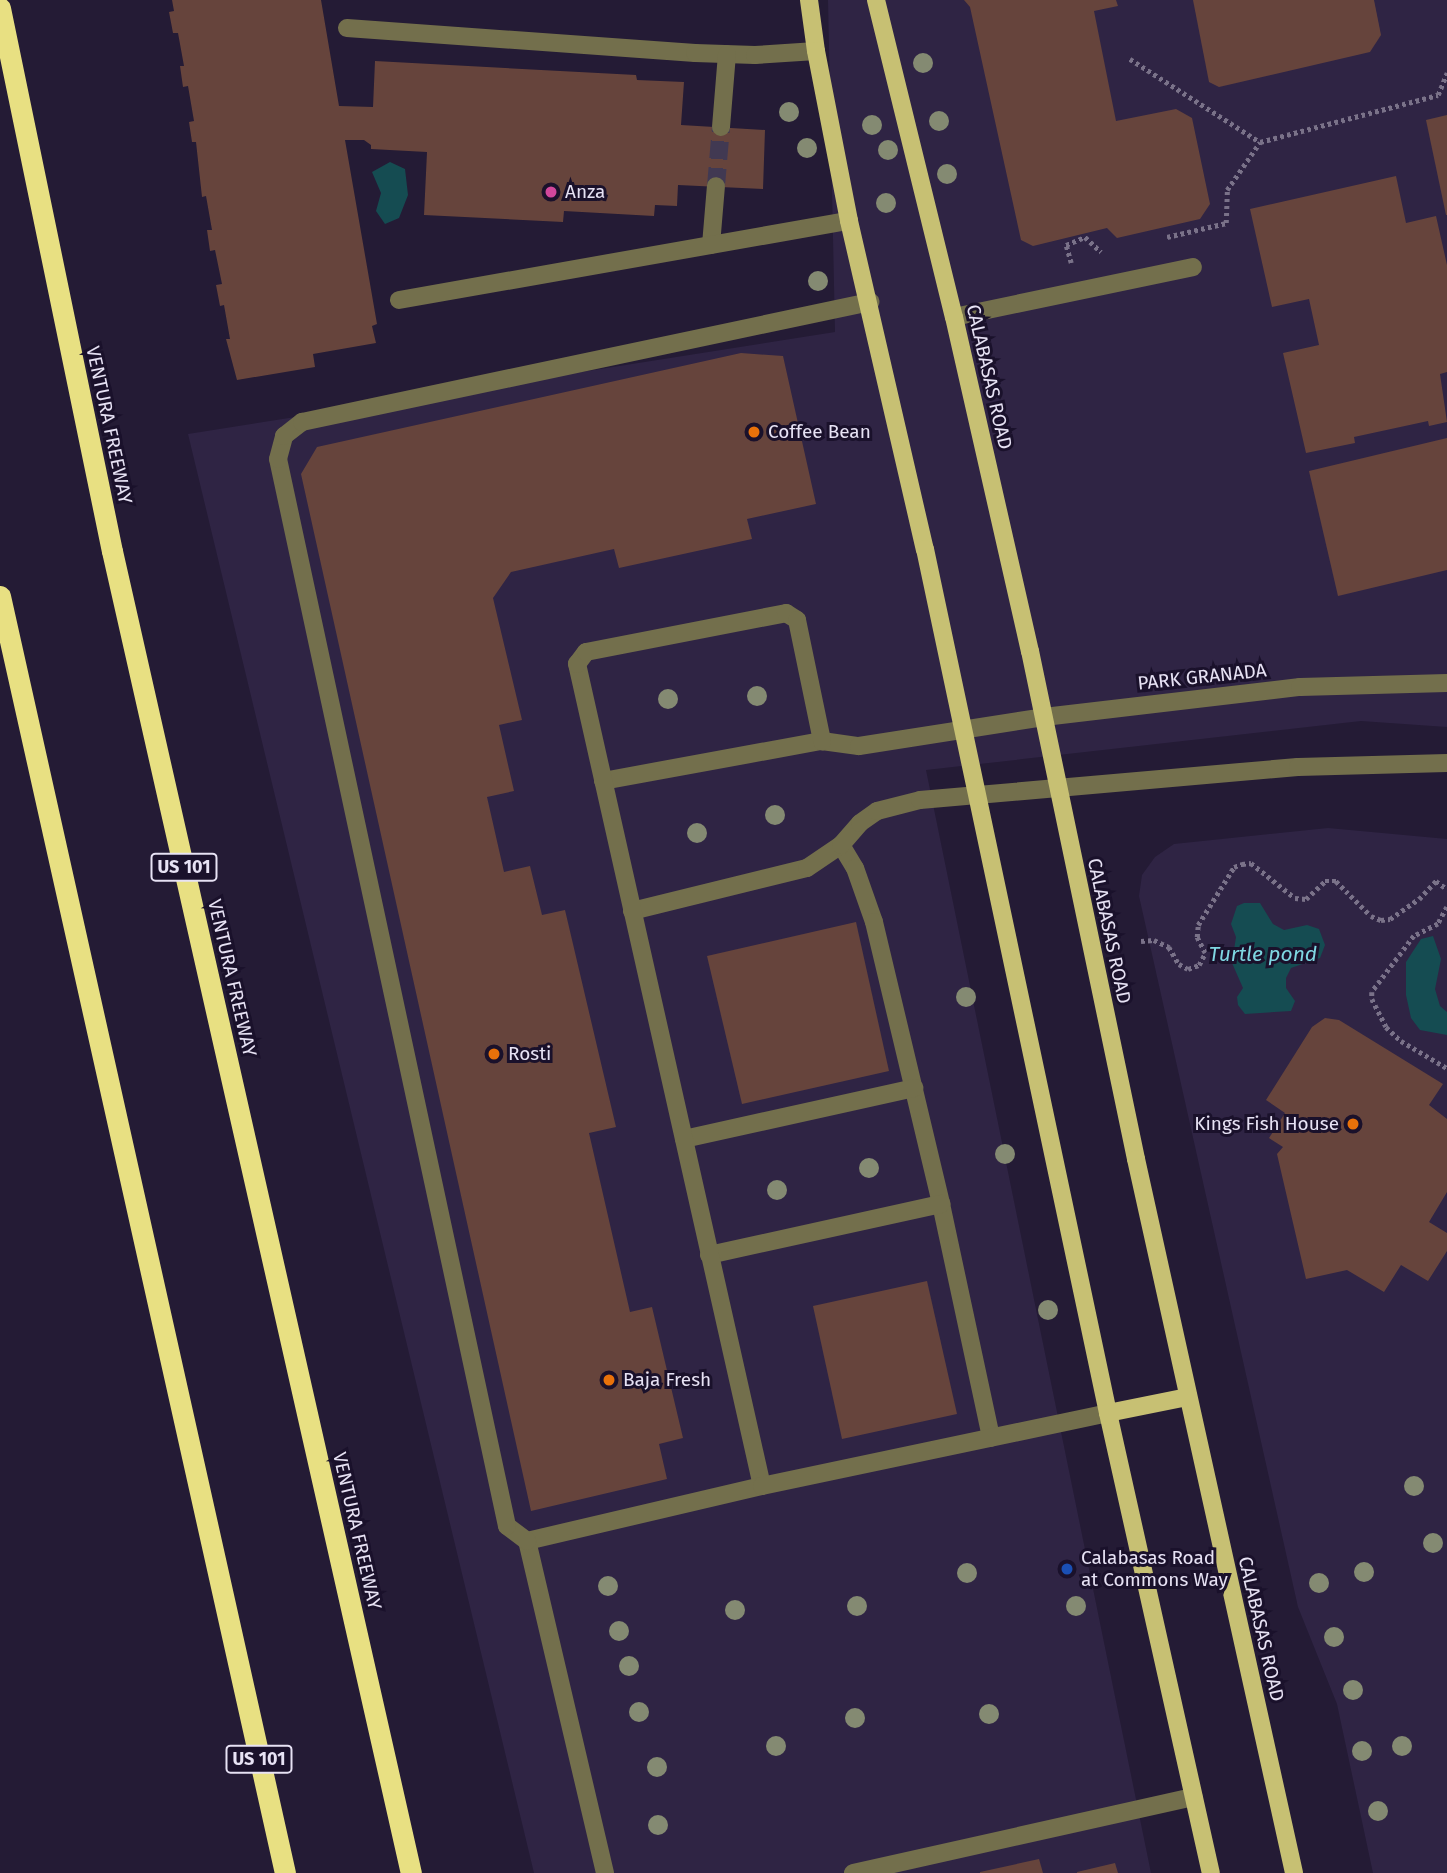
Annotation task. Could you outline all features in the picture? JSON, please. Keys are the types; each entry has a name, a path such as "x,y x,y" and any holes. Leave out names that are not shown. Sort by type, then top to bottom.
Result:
{"highway":[{"name":"VENTURA FREEWAY","path":"0,8 112,551 411,1873"},
{"name":"US 101","path":"0,596 285,1873"}],"main road":[{"path":"809,0 816,51 849,221 870,302 964,729 1108,1413 1211,1873"},
{"name":"CALABASAS ROAD","path":"876,0 954,317 1044,717 1187,1397 1294,1873"},
{"path":"1108,1413 1187,1397"}],"street":[{"path":"347,28 726,54 816,51"},
{"path":"721,127 726,54"},
{"path":"711,245 716,186"},
{"path":"399,300 849,221"},
{"path":"954,317 1193,267"},
{"path":"605,1873 527,1541 506,1526 278,459 284,436 302,422 870,302"},
{"path":"762,1486 577,664 586,652 786,613 797,620 822,741"},
{"name":"PARK GRANADA","path":"603,781 822,741 859,746 1044,717 1300,687 1447,683"},
{"path":"632,911 807,868 841,845 860,823 877,811 920,800 1298,767 1447,763"},
{"path":"841,845 855,868 874,922 941,1204 991,1438"},
{"path":"684,1139 914,1088"},
{"path":"709,1255 941,1204"},
{"path":"527,1541 762,1486 1108,1413"},
{"path":"853,1873 1194,1797"}],"path":[{"path":"1129,59 1260,142"},
{"path":"1163,238 1226,223 1227,190 1260,142 1438,95 1447,73"},
{"path":"1077,292 1066,245 1085,237 1100,252 1113,250"},
{"path":"1141,941 1154,940 1169,947 1179,964 1188,969 1199,965 1205,953 1197,937 1198,925 1234,867 1242,864 1251,863 1295,898 1306,899 1325,881 1336,881 1371,916 1381,920 1390,919 1419,899 1436,881 1447,889"},
{"path":"1447,907 1438,924 1414,936 1372,992 1372,999 1387,1027 1401,1041 1447,1068"}],"shaded area":[{"path":"828,0 1447,0 1447,727 1361,721 926,770 1151,1873 534,1873 188,434 835,332"},
{"path":"1328,828 1447,839 1447,1873 1373,1873 1337,1704 1298,1607 1139,896 1142,875 1155,857 1174,844"}],"water":[{"path":"390,162 405,169 408,195 399,218 385,224 376,211 381,193 372,172"},
{"name":"Turtle pond","path":"1260,903 1273,924 1284,930 1307,925 1319,929 1325,945 1320,958 1291,968 1286,978 1286,988 1295,1001 1291,1011 1245,1014 1238,1005 1237,997 1243,988 1232,963 1236,937 1231,924 1237,906"},
{"path":"1433,936 1441,959 1435,989 1440,1006 1447,1012 1447,1035 1420,1030 1411,1018 1406,995 1406,962 1421,939"}],"building":[{"name":"Anza","path":"172,0 321,0 339,106 373,107 375,61 636,75 637,80 684,82 681,125 765,130 763,189 678,185 677,206 655,205 654,216 564,211 563,222 424,215 427,152 371,149 371,145 364,140 345,140 377,324 372,326 376,343 313,354 315,367 237,380 226,339 230,339 224,305 220,306 216,285 222,284 215,250 210,251 207,230 212,230 206,196 202,197 196,142 192,142 189,122 194,121 188,86 183,87 180,66 184,66 178,33 173,33 169,12 174,11"},
{"path":"964,0 1116,0 1118,6 1094,11 1116,121 1176,109 1192,118 1210,204 1200,219 1117,238 1107,228 1033,246 1021,240 970,7"},
{"path":"1193,0 1374,0 1381,35 1370,52 1219,87 1209,82"},
{"path":"1447,115 1447,215 1446,215 1426,120"},
{"path":"1396,176 1406,223 1436,216 1447,265 1447,372 1440,374 1447,422 1429,426 1428,421 1354,437 1355,443 1306,453 1283,353 1319,345 1309,299 1272,307 1250,209"},
{"path":"741,353 783,356 816,504 747,519 752,539 619,568 614,549 511,572 493,598 522,720 499,725 514,791 487,797 504,872 530,866 542,915 565,910 616,1127 589,1133 630,1312 652,1307 683,1438 659,1444 667,1479 531,1511 301,474 317,447"},
{"path":"1447,438 1447,570 1338,596 1309,471"},
{"path":"856,922 889,1071 742,1104 707,956"},
{"path":"1325,1018 1339,1020 1443,1084 1429,1105 1447,1119 1447,1192 1429,1222 1447,1233 1447,1251 1428,1281 1401,1265 1384,1292 1347,1270 1306,1279 1277,1154 1283,1147 1269,1138 1285,1113 1266,1100 1312,1027"},
{"path":"927,1281 957,1414 842,1439 813,1306"},
{"path":"1039,1859 1043,1873 980,1873 980,1872"},
{"path":"1115,1863 1118,1873 1077,1873 1077,1872"}],"tunnel":[{"path":"716,186 721,127"}],"place":[{"name":"Anza","path":"551,192"},
{"name":"Coffee Bean","path":"754,432"},
{"name":"Rosti","path":"494,1054"},
{"name":"Kings Fish House","path":"1353,1124"},
{"name":"Baja Fresh","path":"609,1380"},
{"name":"Calabasas Road at Commons Way","path":"1067,1569"}]}
